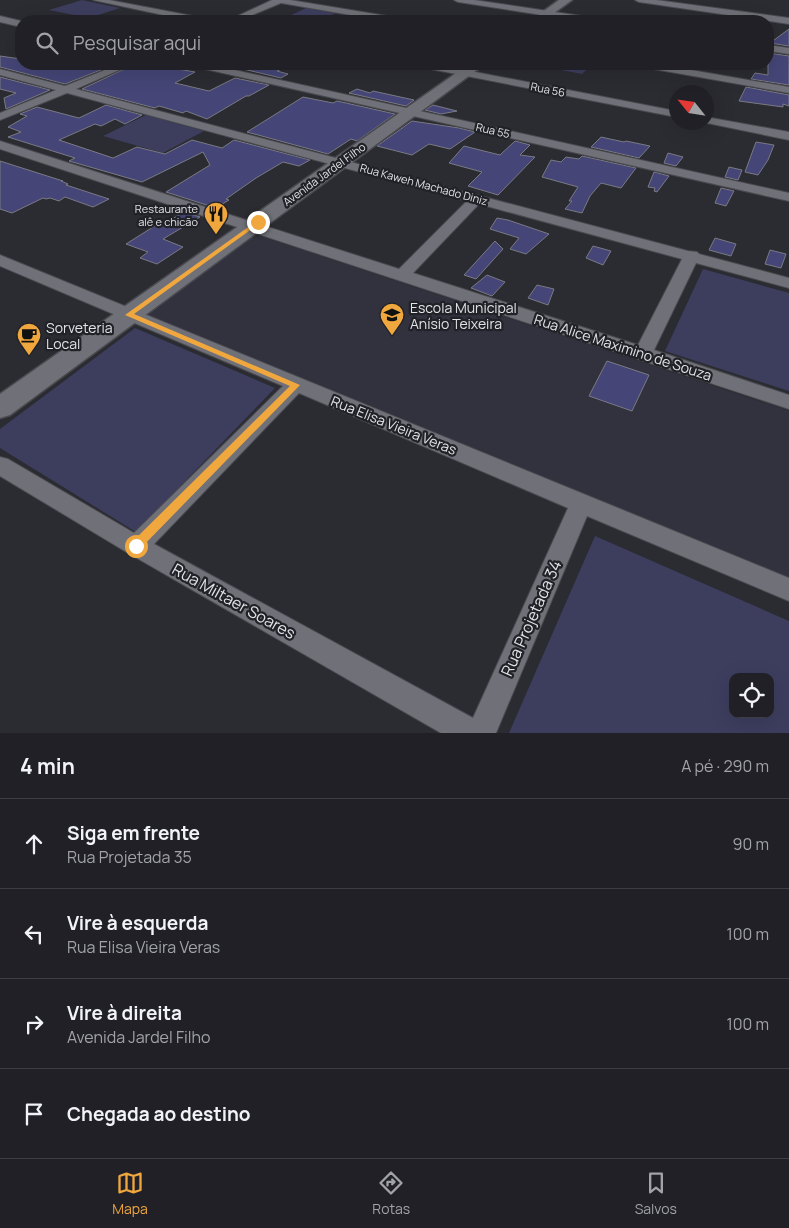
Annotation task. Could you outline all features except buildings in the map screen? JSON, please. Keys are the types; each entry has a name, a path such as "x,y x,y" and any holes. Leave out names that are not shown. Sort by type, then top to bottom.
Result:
{"main road":[{"path":"546,14 566,0"},
{"name":"Avenida Jardel Filho","path":"0,408 469,70"}],"street":[{"path":"97,0 173,15"},
{"path":"245,15 280,0 365,15"},
{"path":"458,0 553,15"},
{"path":"639,0 746,15"},
{"path":"0,19 15,23"},
{"path":"774,19 789,21"},
{"path":"774,49 789,52"},
{"path":"0,117 114,70"},
{"name":"Rua 55","path":"223,70 789,197"},
{"name":"Rua 56","path":"481,70 669,112"},
{"path":"676,70 789,90"},
{"name":"Rua Kaweh Machado Diniz","path":"0,72 692,255 789,283"},
{"path":"714,122 789,136"},
{"name":"Rua Alice Maximino de Souza","path":"0,145 789,402"},
{"path":"402,275 478,198"},
{"path":"643,353 692,255"},
{"name":"Rua Elisa Vieira Veras","path":"0,260 789,590"},
{"path":"136,546 296,385"},
{"name":"Rua Miltaer Soares","path":"0,465 136,546 470,733"},
{"name":"Rua Projetada 34","path":"481,733 582,502"}],"shaded area":[{"path":"82,0 120,8 98,15 74,15 49,10"},
{"path":"306,8 336,13 332,15 291,15"},
{"path":"561,70 586,70 582,74"},
{"path":"146,115 204,131 163,153 103,136"},
{"path":"254,234 789,411 789,582 131,314"},
{"path":"703,269 789,293 789,391 665,351"},
{"path":"135,328 275,388 136,532 0,448 0,429"},
{"path":"595,536 789,621 789,733 509,733"}],"place":[{"name":"Restaurante alê e chicão","path":"216,235"},
{"name":"Escola Municipal Anísio Teixeira","path":"392,336"},
{"name":"Sorveteria Local","path":"29,356"}],"route":[{"path":"136,546 296,385 129,315 258,222"}]}
